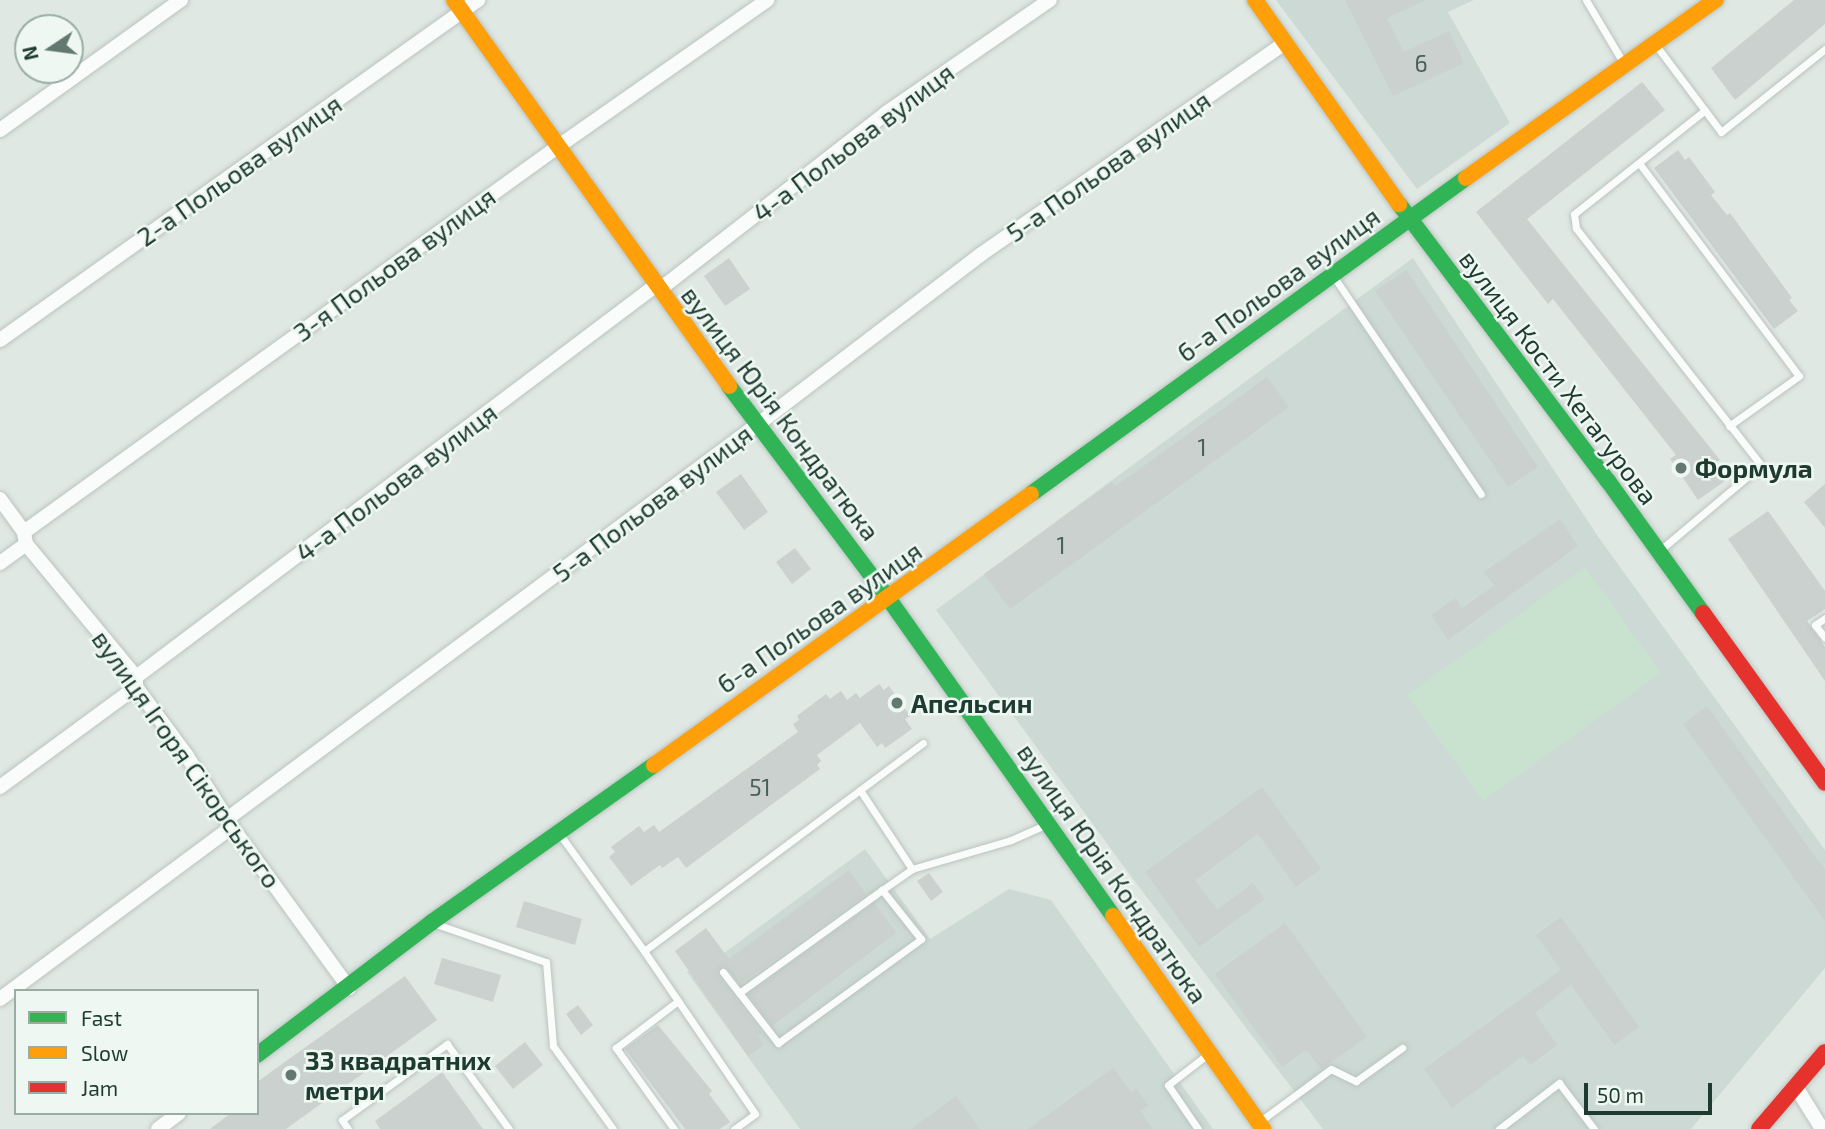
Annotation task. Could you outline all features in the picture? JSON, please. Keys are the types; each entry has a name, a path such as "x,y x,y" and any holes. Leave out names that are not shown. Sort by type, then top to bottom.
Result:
{"street":[{"path":"0,130 181,0"},
{"name":"2-а Польова вулиця","path":"0,340 458,6 478,0"},
{"name":"3-я Польова вулиця","path":"0,563 25,538 556,148 767,0"},
{"name":"4-а Польова вулиця","path":"0,787 886,113 1050,0"},
{"name":"вулиця Кости Хетагурова","path":"1255,0 1409,219 1659,552 1825,783"},
{"name":"6-а Польова вулиця","path":"259,1054 349,988 432,922 888,598 1409,219 1716,0"},
{"name":"вулиця Юрія Кондратюка","path":"458,6 657,288 888,598 1261,1126"},
{"name":"5-а Польова вулиця","path":"0,999 980,255 1284,44"},
{"name":"вулиця Ігоря Сікорського","path":"0,499 25,538 136,682 229,823 349,988"},
{"path":"1759,1129 1825,1052"},
{"path":"1796,1087 1822,1129"},
{"path":"158,1129 176,1115"}],"lane":[{"path":"1586,0 1625,65"},
{"path":"1655,44 1721,132 1825,49"},
{"path":"1659,552 1760,465 1576,228 1574,214 1705,110"},
{"path":"1639,163 1799,376 1730,426"},
{"path":"1333,275 1481,494"},
{"path":"1825,618 1815,625 1825,638"},
{"path":"644,951 923,743"},
{"path":"860,790 912,869"},
{"path":"739,993 912,869 1012,840 1048,823"},
{"path":"558,832 644,951 755,1114 734,1129"},
{"path":"723,972 778,1043 921,939 882,890"},
{"path":"432,922 546,962 553,1046 613,1129"},
{"path":"674,1129 616,1048 678,1001"},
{"path":"348,1129 342,1120 447,1044 509,1129"},
{"path":"1261,1126 1331,1069 1356,1081 1402,1048"},
{"path":"1198,1129 1168,1085 1209,1053"},
{"path":"1499,1129 1559,1083 1594,1129"}],"shaded area":[{"path":"1276,0 1474,0 1448,12 1510,123 1417,189"},
{"path":"1413,258 1599,538 1825,850 1825,968 1691,1129 1323,1129 1130,875 936,610"},
{"path":"865,849 930,939 1009,889 1051,900 1213,1129 800,1129 687,972 717,952 720,956"}],"green space":[{"path":"1585,567 1661,673 1483,801 1407,695"}],"building":[{"path":"1345,0 1426,0 1387,18 1404,52 1449,31 1464,63 1393,96"},
{"path":"1794,0 1825,0 1825,24 1735,100 1711,68"},
{"path":"1642,82 1665,110 1527,219 1720,460 1713,464 1725,481 1698,500 1670,459 1676,455 1553,299 1548,304 1476,212"},
{"path":"1678,150 1685,160 1689,157 1715,192 1711,195 1727,215 1730,213 1792,298 1789,300 1798,311 1774,329 1654,168"},
{"path":"729,258 750,289 725,306 704,276"},
{"path":"1406,270 1538,467 1508,487 1375,291"},
{"path":"1267,377 1289,407 1010,609 984,574 1112,482 1116,486"},
{"path":"741,474 768,512 744,530 716,492"},
{"path":"1825,484 1825,528 1804,502"},
{"path":"1768,511 1825,591 1825,609 1807,621 1825,647 1825,681 1728,539"},
{"path":"1560,519 1578,546 1448,640 1431,615 1456,598 1462,608 1494,586 1484,572"},
{"path":"795,548 811,569 792,584 776,562"},
{"path":"879,684 884,690 889,686 910,716 905,719 912,729 885,748 882,743 877,747 860,723 817,755 821,761 817,765 820,769 686,868 678,857 662,868 660,865 631,886 609,857 615,852 611,847 639,826 644,832 654,825 659,832 798,732 793,724 799,720 797,716 826,694 830,699 841,691 847,700 856,693 860,698"},
{"path":"1707,706 1825,870 1825,921 1683,724"},
{"path":"1262,787 1321,869 1296,887 1258,834 1195,880 1217,910 1253,883 1265,899 1199,947 1145,872"},
{"path":"849,870 866,894 740,984 726,967 718,969 718,976 762,1033 758,1036 764,1045 748,1056 675,951 706,928 729,959"},
{"path":"929,873 943,892 931,901 917,881"},
{"path":"524,901 582,919 575,945 516,927"},
{"path":"874,903 896,933 772,1026 748,994"},
{"path":"1561,917 1639,1027 1614,1045 1571,985 1535,1013 1557,1045 1530,1065 1523,1056 1452,1108 1424,1069 1561,970 1536,935"},
{"path":"1285,923 1367,1037 1321,1069 1306,1050 1282,1067 1215,974"},
{"path":"442,958 501,975 493,1002 434,984"},
{"path":"405,976 437,1020 286,1129 210,1129 228,1115 259,1115 259,1081"},
{"path":"578,1005 593,1025 581,1035 566,1014"},
{"path":"658,1025 712,1091 709,1094 730,1122 720,1129 685,1129 625,1049"},
{"path":"525,1042 543,1065 513,1089 495,1066"},
{"path":"1113,1068 1131,1092 1136,1088 1148,1105 1140,1111 1153,1129 1028,1129"},
{"path":"442,1072 483,1129 380,1129 375,1121"},
{"path":"956,1096 980,1129 911,1129"}],"traffic: fast":[{"path":"1031,494 1466,178"},
{"path":"1399,204 1608,481 1703,613"},
{"path":"729,386 888,598 1113,916"},
{"path":"259,1053 432,922 654,765"}],"traffic: slow":[{"path":"454,0 729,386"},
{"path":"1255,0 1399,204"},
{"path":"1466,178 1716,0"},
{"path":"654,765 1031,494"},
{"path":"1113,916 1263,1129"}],"traffic: jam":[{"path":"1703,613 1825,783"},
{"path":"1759,1129 1825,1052"}],"place":[{"name":"Формула","path":"1681,468"},
{"name":"Апельсин","path":"897,703"},
{"name":"33 квадратних метри","path":"291,1075"}]}
